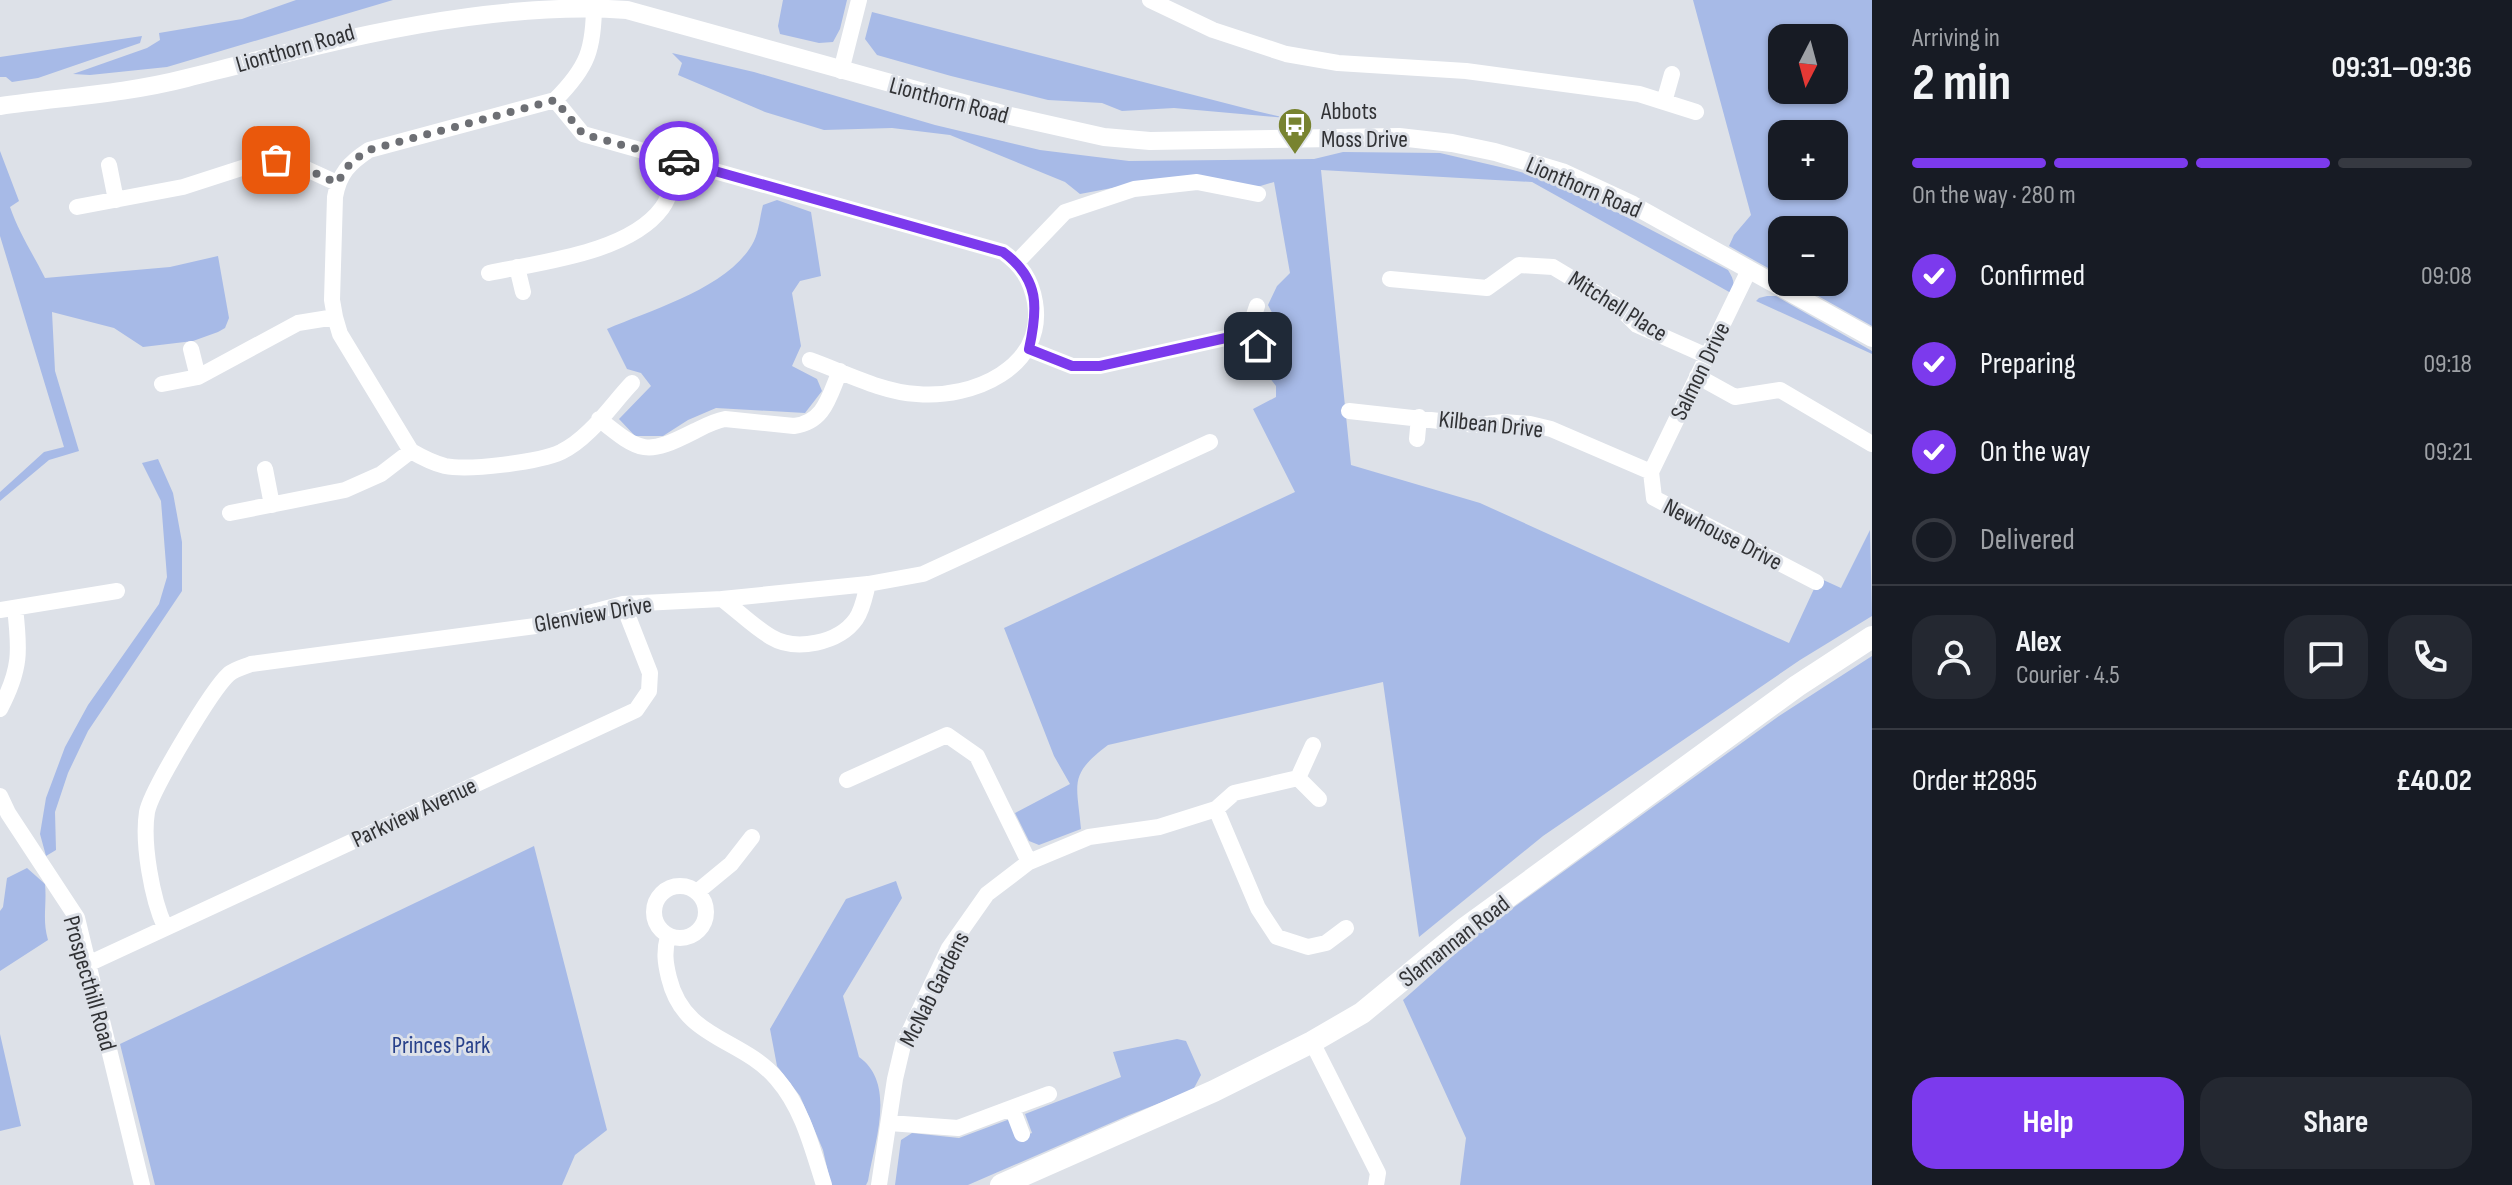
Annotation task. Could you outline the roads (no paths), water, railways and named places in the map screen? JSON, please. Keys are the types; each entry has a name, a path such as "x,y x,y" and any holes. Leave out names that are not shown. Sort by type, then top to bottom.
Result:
{"main road":[{"name":"Slamannan Road","path":"1001,1185 1214,1091 1362,1013 1464,929 1797,686 1872,637"}],"street":[{"path":"841,71 859,0"},
{"path":"1150,0 1213,30 1286,54 1338,63 1466,71 1639,94 1696,112"},
{"name":"Lionthorn Road","path":"0,106 144,89 419,16 542,1 594,3 1006,115 1104,137 1162,141 1399,137 1495,152 1562,172 1633,205 1872,338"},
{"path":"594,3 594,26 584,63 577,78 555,100 369,150 351,162 337,183 335,197 332,300 340,334 411,451 428,461 449,467 536,460 563,451 585,434 632,383"},
{"path":"1664,102 1672,74"},
{"path":"555,100 583,134 1003,252 1017,262 1027,275 1036,307 1029,349 998,378 952,391 917,394 881,386 810,360"},
{"path":"77,207 183,187 276,160 291,162 337,183"},
{"path":"489,273 588,252 650,222 664,206 681,162"},
{"path":"109,165 116,200"},
{"path":"1017,262 1065,212 1134,189 1197,182 1258,194"},
{"name":"Mitchell Place","path":"1390,279 1487,288 1519,265 1553,267 1618,306 1637,325 1707,356"},
{"path":"517,267 523,292"},
{"name":"Salmon Drive","path":"1651,472 1749,270"},
{"path":"1248,333 1257,306"},
{"path":"162,384 198,377 298,323 335,317"},
{"path":"1029,349 1072,366 1100,366 1248,333"},
{"path":"1248,333 1269,359"},
{"path":"191,349 198,377"},
{"path":"599,419 632,445 655,449 714,421 805,424 823,412 840,371"},
{"path":"1697,376 1735,397 1780,390 1872,444"},
{"name":"Kilbean Drive","path":"1349,411 1476,425 1504,422 1530,424 1551,429 1651,472"},
{"name":"Kilbean Drive","path":"1417,439 1419,417"},
{"name":"Glenview Drive","path":"165,927 150,867 147,809 202,709 232,671 251,664 543,625 623,604 722,599 868,584 923,574 1210,442"},
{"path":"230,513 345,490 381,474 411,451"},
{"path":"265,469 272,505"},
{"name":"Newhouse Drive","path":"1651,472 1654,498 1816,582"},
{"path":"722,599 773,638 793,644 815,643 838,636 856,620 868,584"},
{"path":"0,709 14,682 19,648 7,609 117,591"},
{"name":"Parkview Avenue","path":"88,964 636,710 649,691 650,673 623,604"},
{"path":"847,780 947,735 977,756 1029,862"},
{"path":"1313,745 1298,778 1319,799"},
{"name":"McNab Gardens","path":"879,1185 903,1045 949,948 987,894 1029,862 1089,837 1159,827 1216,809 1234,793 1298,778"},
{"name":"Prospecthill Road","path":"0,796 77,918 142,1185"},
{"path":"1216,809 1258,908 1277,937 1308,947 1326,943 1346,928"},
{"path":"697,892 731,864 752,837"},
{"path":"683,886 697,892 705,905 705,920 697,932 683,939 668,936 657,926 654,912 658,898 669,889 683,886"},
{"path":"668,936 664,955 677,1002 698,1025 753,1058 775,1076 800,1115 824,1185"},
{"path":"1312,1042 1378,1173 1376,1185"},
{"path":"889,1123 958,1128 1049,1094"},
{"path":"1012,1108 1022,1134"}],"place":[{"name":"Abbots Moss Drive","path":"1295,156"}],"park label":[{"name":"Princes Park","path":"441,1045"}]}
